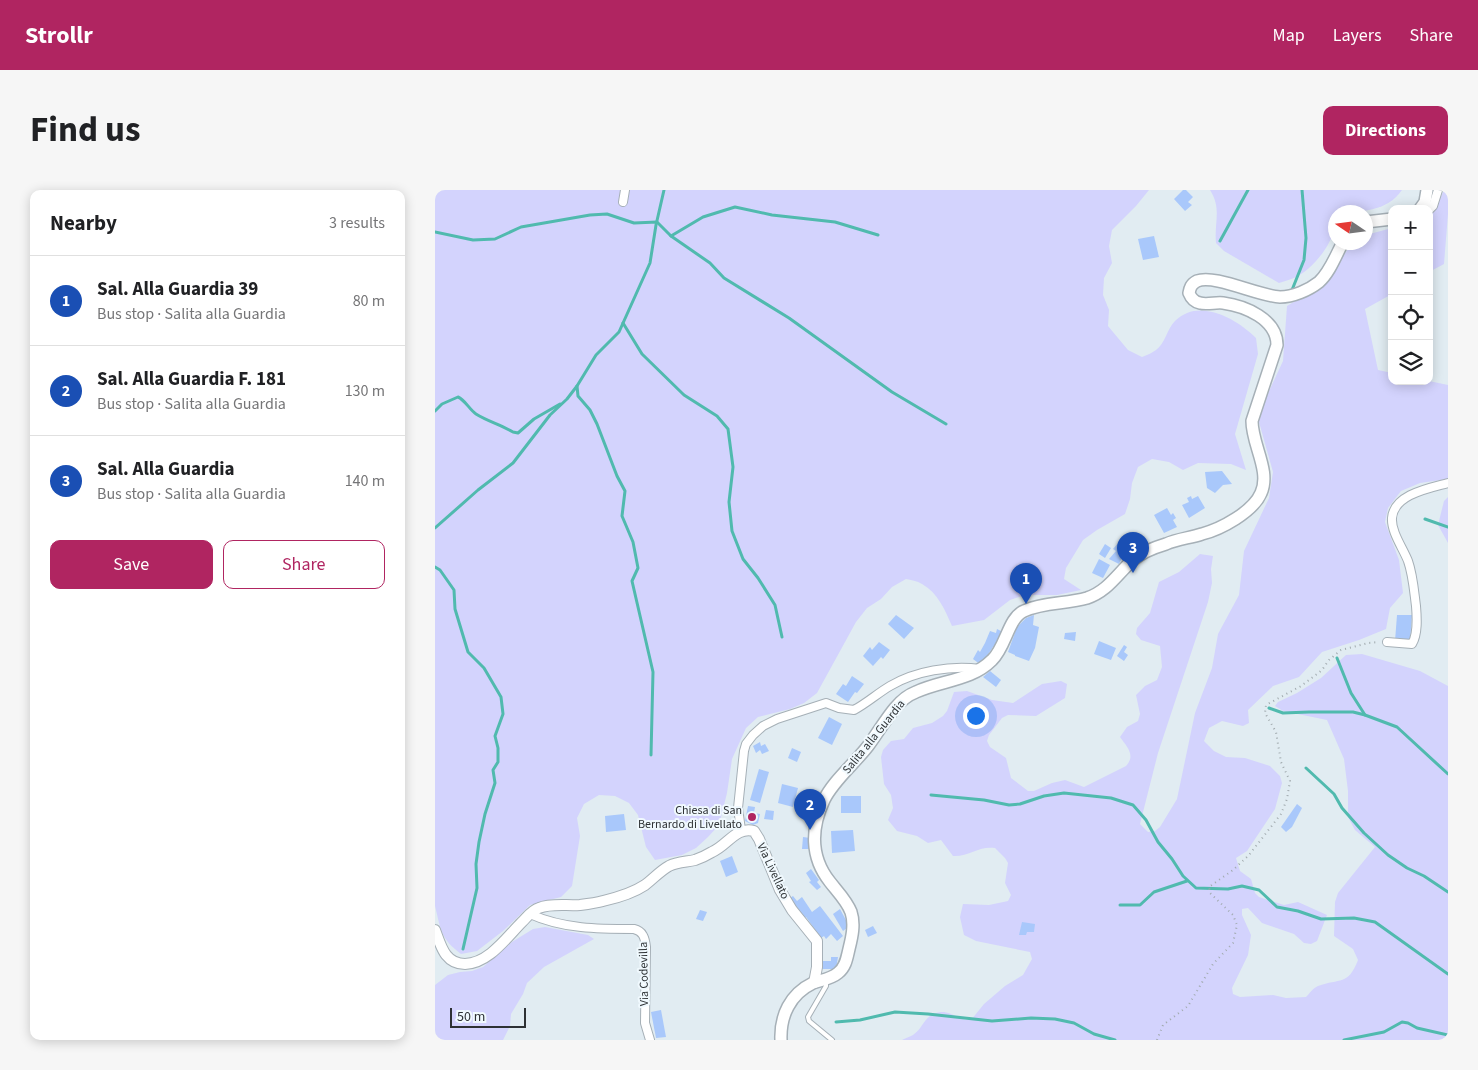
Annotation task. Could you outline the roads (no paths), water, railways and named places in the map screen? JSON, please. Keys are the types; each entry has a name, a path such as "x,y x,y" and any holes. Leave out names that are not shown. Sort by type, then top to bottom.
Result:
{"main road":[{"path":"1423,205 1427,190"},
{"path":"1373,221 1388,219"},
{"name":"Salita alla Guardia","path":"781,1040 781,1022 789,1005 803,989 814,982 837,974 844,966 853,923 852,913 825,876 815,853 816,825 826,797 868,746 895,708 917,691 968,676 981,669 997,655 1003,646 1012,623 1022,612 1031,608 1086,598 1099,593 1134,558 1166,544 1204,534 1251,507 1261,494 1264,476 1254,439 1252,421 1277,345 1277,338 1273,329 1266,321 1255,314 1233,305 1200,303 1191,298 1190,289 1195,282 1204,280 1274,296 1291,296 1317,284 1325,276 1339,250"}],"street":[{"path":"623,202 625,190"},
{"path":"1433,206 1438,190"},
{"path":"1387,642 1412,644 1415,639 1416,622 1411,574 1395,532 1392,518 1393,513 1400,503 1411,494 1448,483"},
{"path":"435,930 445,955 456,963 470,963 478,961 495,950 530,914 541,906 581,905 604,901 643,886 671,865 696,860 716,851 741,830 738,808 744,751 746,744 763,726 777,719 826,703 839,708 854,710 892,684 904,678 930,671 964,668 981,669"},
{"name":"Via Livellato","path":"741,830 754,831 780,890 792,910 817,941 817,967 814,982"},
{"name":"Via Codevilla","path":"530,914 578,927 634,929 641,932 645,937 647,947 645,1023 650,1040"}],"lane":[{"path":"826,979 826,986 808,1017 832,1040"}],"waterway":[{"path":"435,528 478,490 513,463 550,415 567,399 577,386 596,355 619,332 650,263 664,190"},
{"path":"1220,241 1248,190"},
{"path":"1292,290 1304,260 1306,238 1302,190"},
{"path":"671,236 703,217 735,207 772,215 835,222 878,235"},
{"path":"435,232 473,240 495,239 521,227 590,215 607,214 634,223 657,222 671,236 710,263 724,278 789,318 892,392 946,424"},
{"path":"623,323 642,354 684,395 717,416 728,429 733,467 729,502 732,531 743,559 775,605 782,637"},
{"path":"577,386 578,396 590,410 597,424 617,476 625,491 622,516 633,542 638,568 632,581 653,672 651,755"},
{"path":"435,411 442,404 458,397 476,414 518,433 534,419 560,404"},
{"path":"1425,519 1448,527"},
{"path":"435,567 440,570 454,590 455,609 468,652 484,668 501,697 503,714 495,736 498,748 498,762 493,770 495,783 485,814 479,842 476,864 477,888 463,949"},
{"path":"1337,658 1351,693 1365,715"},
{"path":"1269,708 1283,713 1353,712 1365,715 1397,727 1448,774"},
{"path":"1306,768 1334,794 1342,808 1364,833 1388,855 1448,892"},
{"path":"931,795 984,800 1009,805 1064,793 1111,798 1133,805 1146,820 1158,842 1183,876 1196,888 1228,889 1242,886 1259,890 1277,907 1298,911 1321,919 1354,918 1375,922 1448,974"},
{"path":"1120,905 1140,905 1154,892 1187,881"},
{"path":"836,1022 860,1020 895,1012 992,1021 1031,1018 1055,1019 1074,1023 1094,1034 1115,1040"},
{"path":"1344,1040 1384,1032 1402,1022 1417,1028 1448,1035"}],"place":[{"name":"Sal. Alla Guardia","path":"1133,573"},
{"name":"Sal. Alla Guardia 39","path":"1026,604"},
{"name":"Chiesa di San Bernardo di Livellato","path":"752,817"},
{"name":"Sal. Alla Guardia F. 181","path":"810,830"}]}
